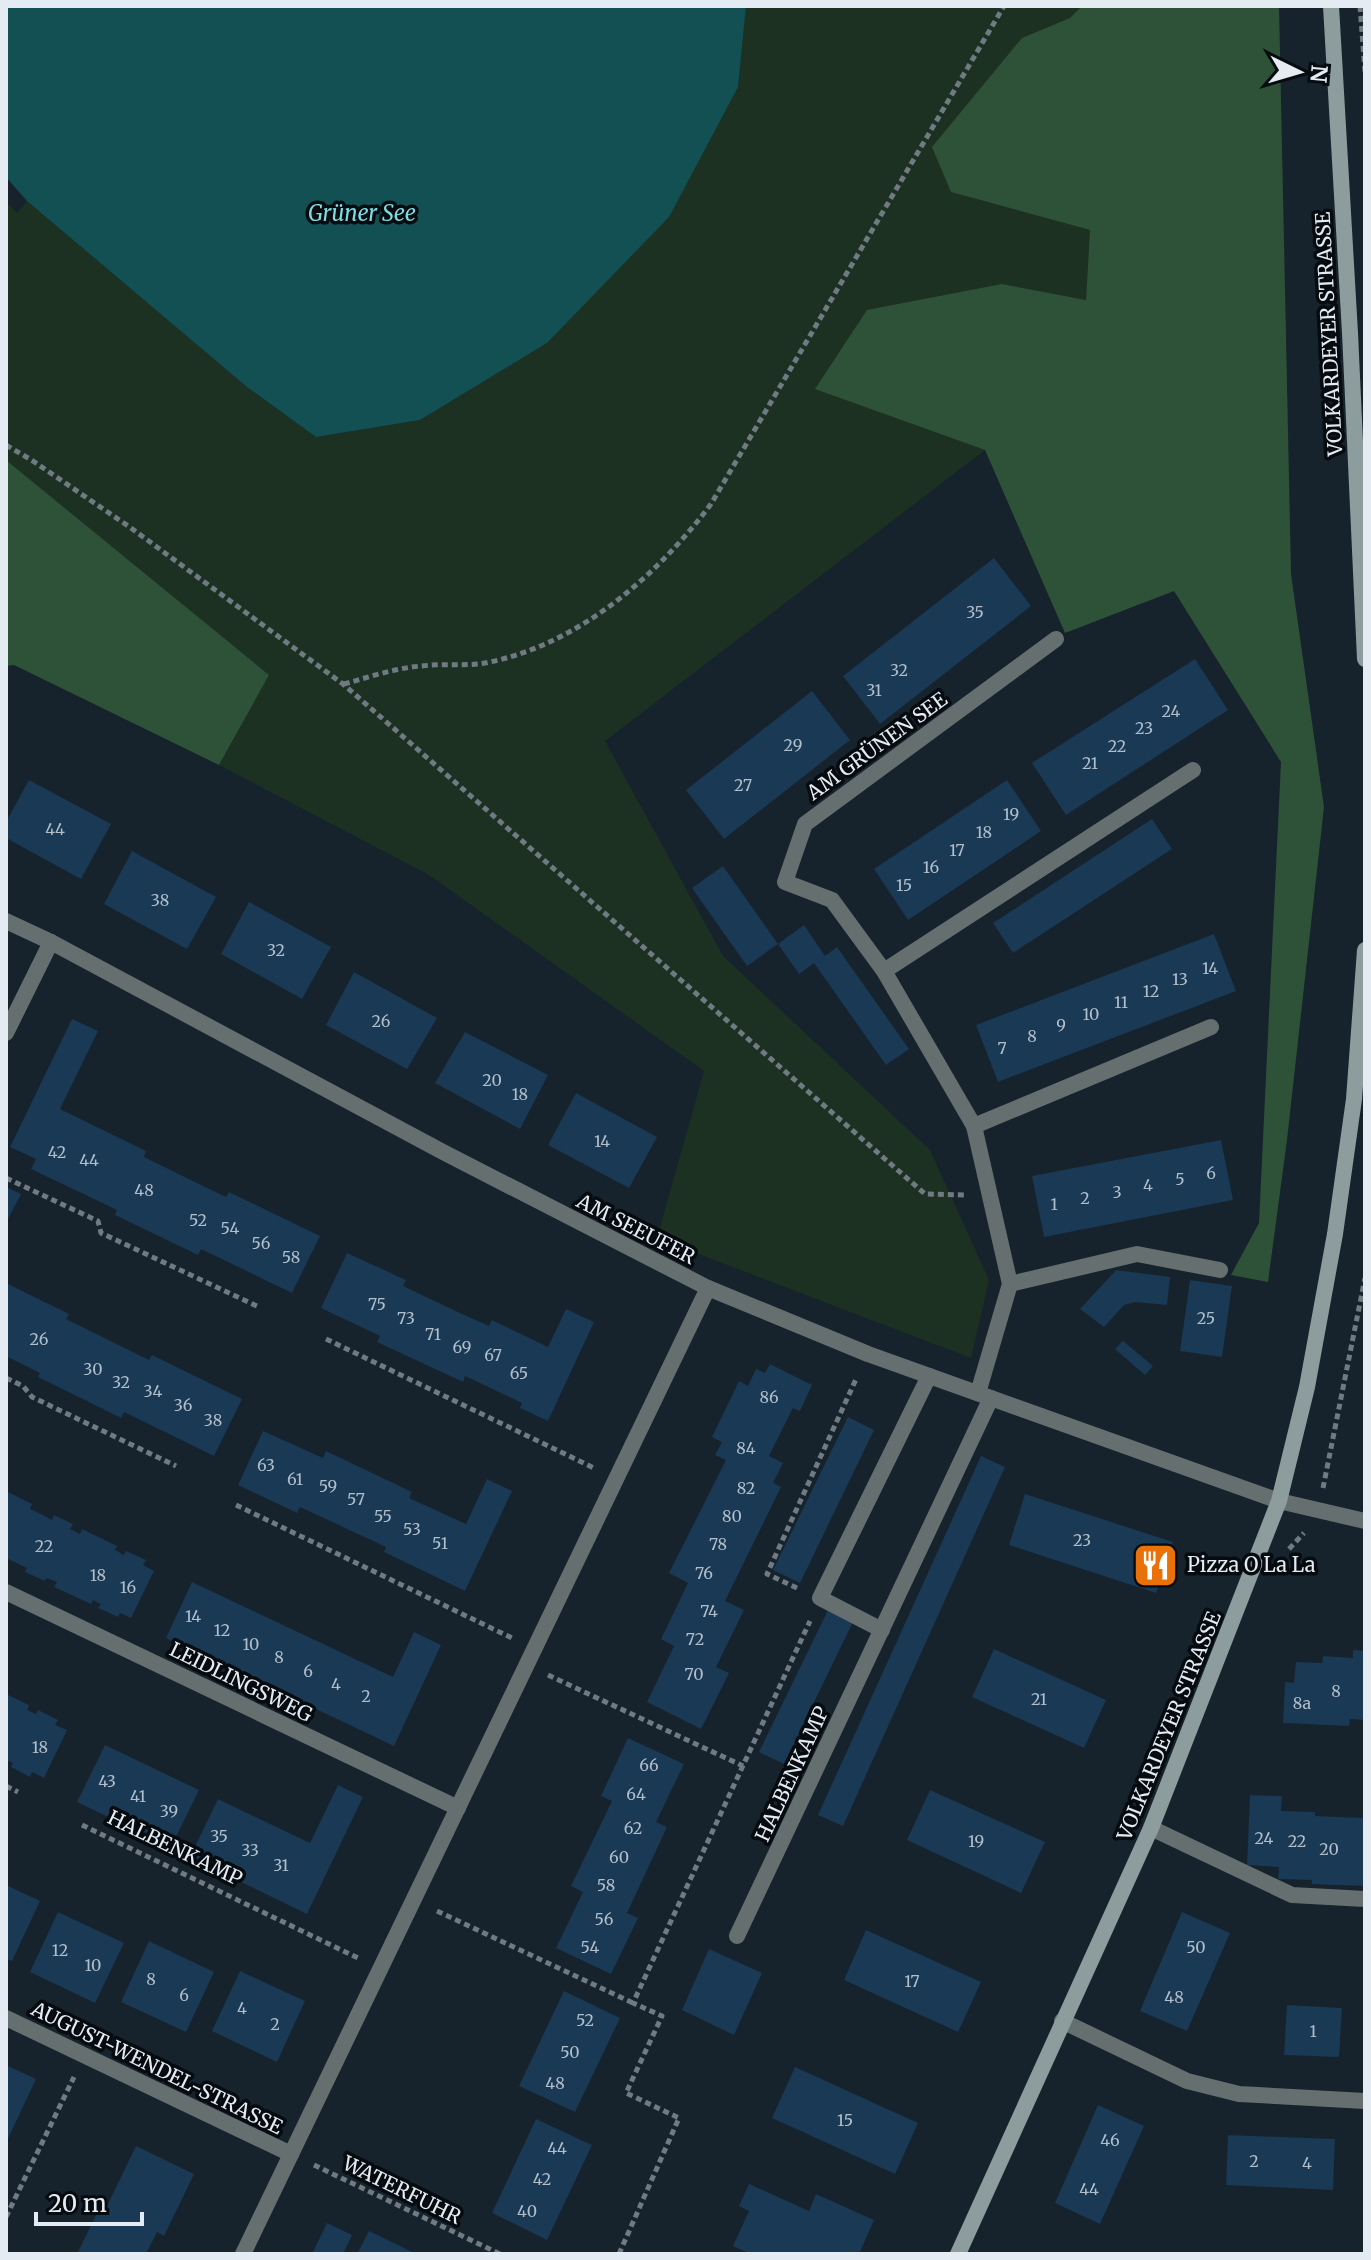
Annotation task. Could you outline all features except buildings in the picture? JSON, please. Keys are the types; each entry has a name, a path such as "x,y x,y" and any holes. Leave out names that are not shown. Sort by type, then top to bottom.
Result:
{"main road":[{"name":"VOLKARDEYER STRASSE","path":"1331,6 1365,659"},
{"name":"VOLKARDEYER STRASSE","path":"958,2254 1151,1828 1279,1501 1307,1387 1335,1234 1354,1099 1365,950"}],"street":[{"name":"AM GRÜNEN SEE","path":"985,1396 1010,1284 974,1126 884,971 832,900 785,882 805,824 1056,639"},
{"path":"884,971 1193,770"},
{"name":"AM SEEUFER","path":"6,921 708,1288 868,1354 1279,1501 1365,1521"},
{"path":"6,1033 51,942"},
{"path":"974,1126 1211,1027"},
{"path":"1010,1284 1137,1254 1220,1270"},
{"path":"243,2254 708,1288"},
{"path":"882,1630 820,1598 929,1376"},
{"name":"HALBENKAMP","path":"737,1936 882,1630 985,1396"},
{"name":"LEIDLINGSWEG","path":"6,1592 458,1808"},
{"path":"1151,1828 1292,1895 1365,1899"},
{"name":"AUGUST-WENDEL-STRASSE","path":"6,2018 291,2154"},
{"path":"1062,2021 1187,2081 1239,2094 1365,2101"}],"path":[{"path":"343,684 423,665 477,665 528,650 580,625 607,607 674,550 711,504 1004,6"},
{"path":"1360,6 1365,72"},
{"path":"6,445 131,528 343,684 925,1194 992,1196"},
{"path":"6,1178 98,1221 101,1233 259,1307"},
{"path":"1318,1512 1365,1278"},
{"path":"326,1339 617,1479"},
{"path":"633,2003 820,1598 767,1574 868,1354"},
{"path":"6,1378 23,1386 32,1397 176,1466"},
{"path":"236,1505 535,1649"},
{"path":"527,1665 743,1766"},
{"path":"6,1786 18,1792"},
{"name":"HALBENKAMP","path":"82,1825 380,1969"},
{"path":"414,1900 662,2016 626,2093 679,2118 619,2254"},
{"path":"6,2217 84,2055"},
{"name":"WATERFUHR","path":"291,2154 500,2254"}],"shaded area":[{"path":"746,6 1082,6 1071,18 1022,38 952,192 1090,230 1086,300 1002,284 816,389 985,450 605,741 723,956 930,1150 989,1280 971,1358 657,1238 704,1071 429,875 219,765 269,675 6,460 6,201 17,213 27,201 247,387 316,437 420,420 547,343 738,87"},
{"path":"1082,6 1279,6 1291,574 1324,807 1268,1282 1231,1275 1259,1223 1281,762 1174,591 1065,633 985,450 815,389 867,310 1002,284 1086,300 1090,230 951,192 932,147 1022,38 1070,18"},
{"path":"6,460 269,675 219,765 14,665 6,666"}],"water":[{"name":"Grüner See","path":"6,6 746,6 738,87 669,217 547,343 420,420 316,437 247,387 27,201 6,177"}],"place":[{"name":"Pizza O La La","path":"1156,1565"}]}
